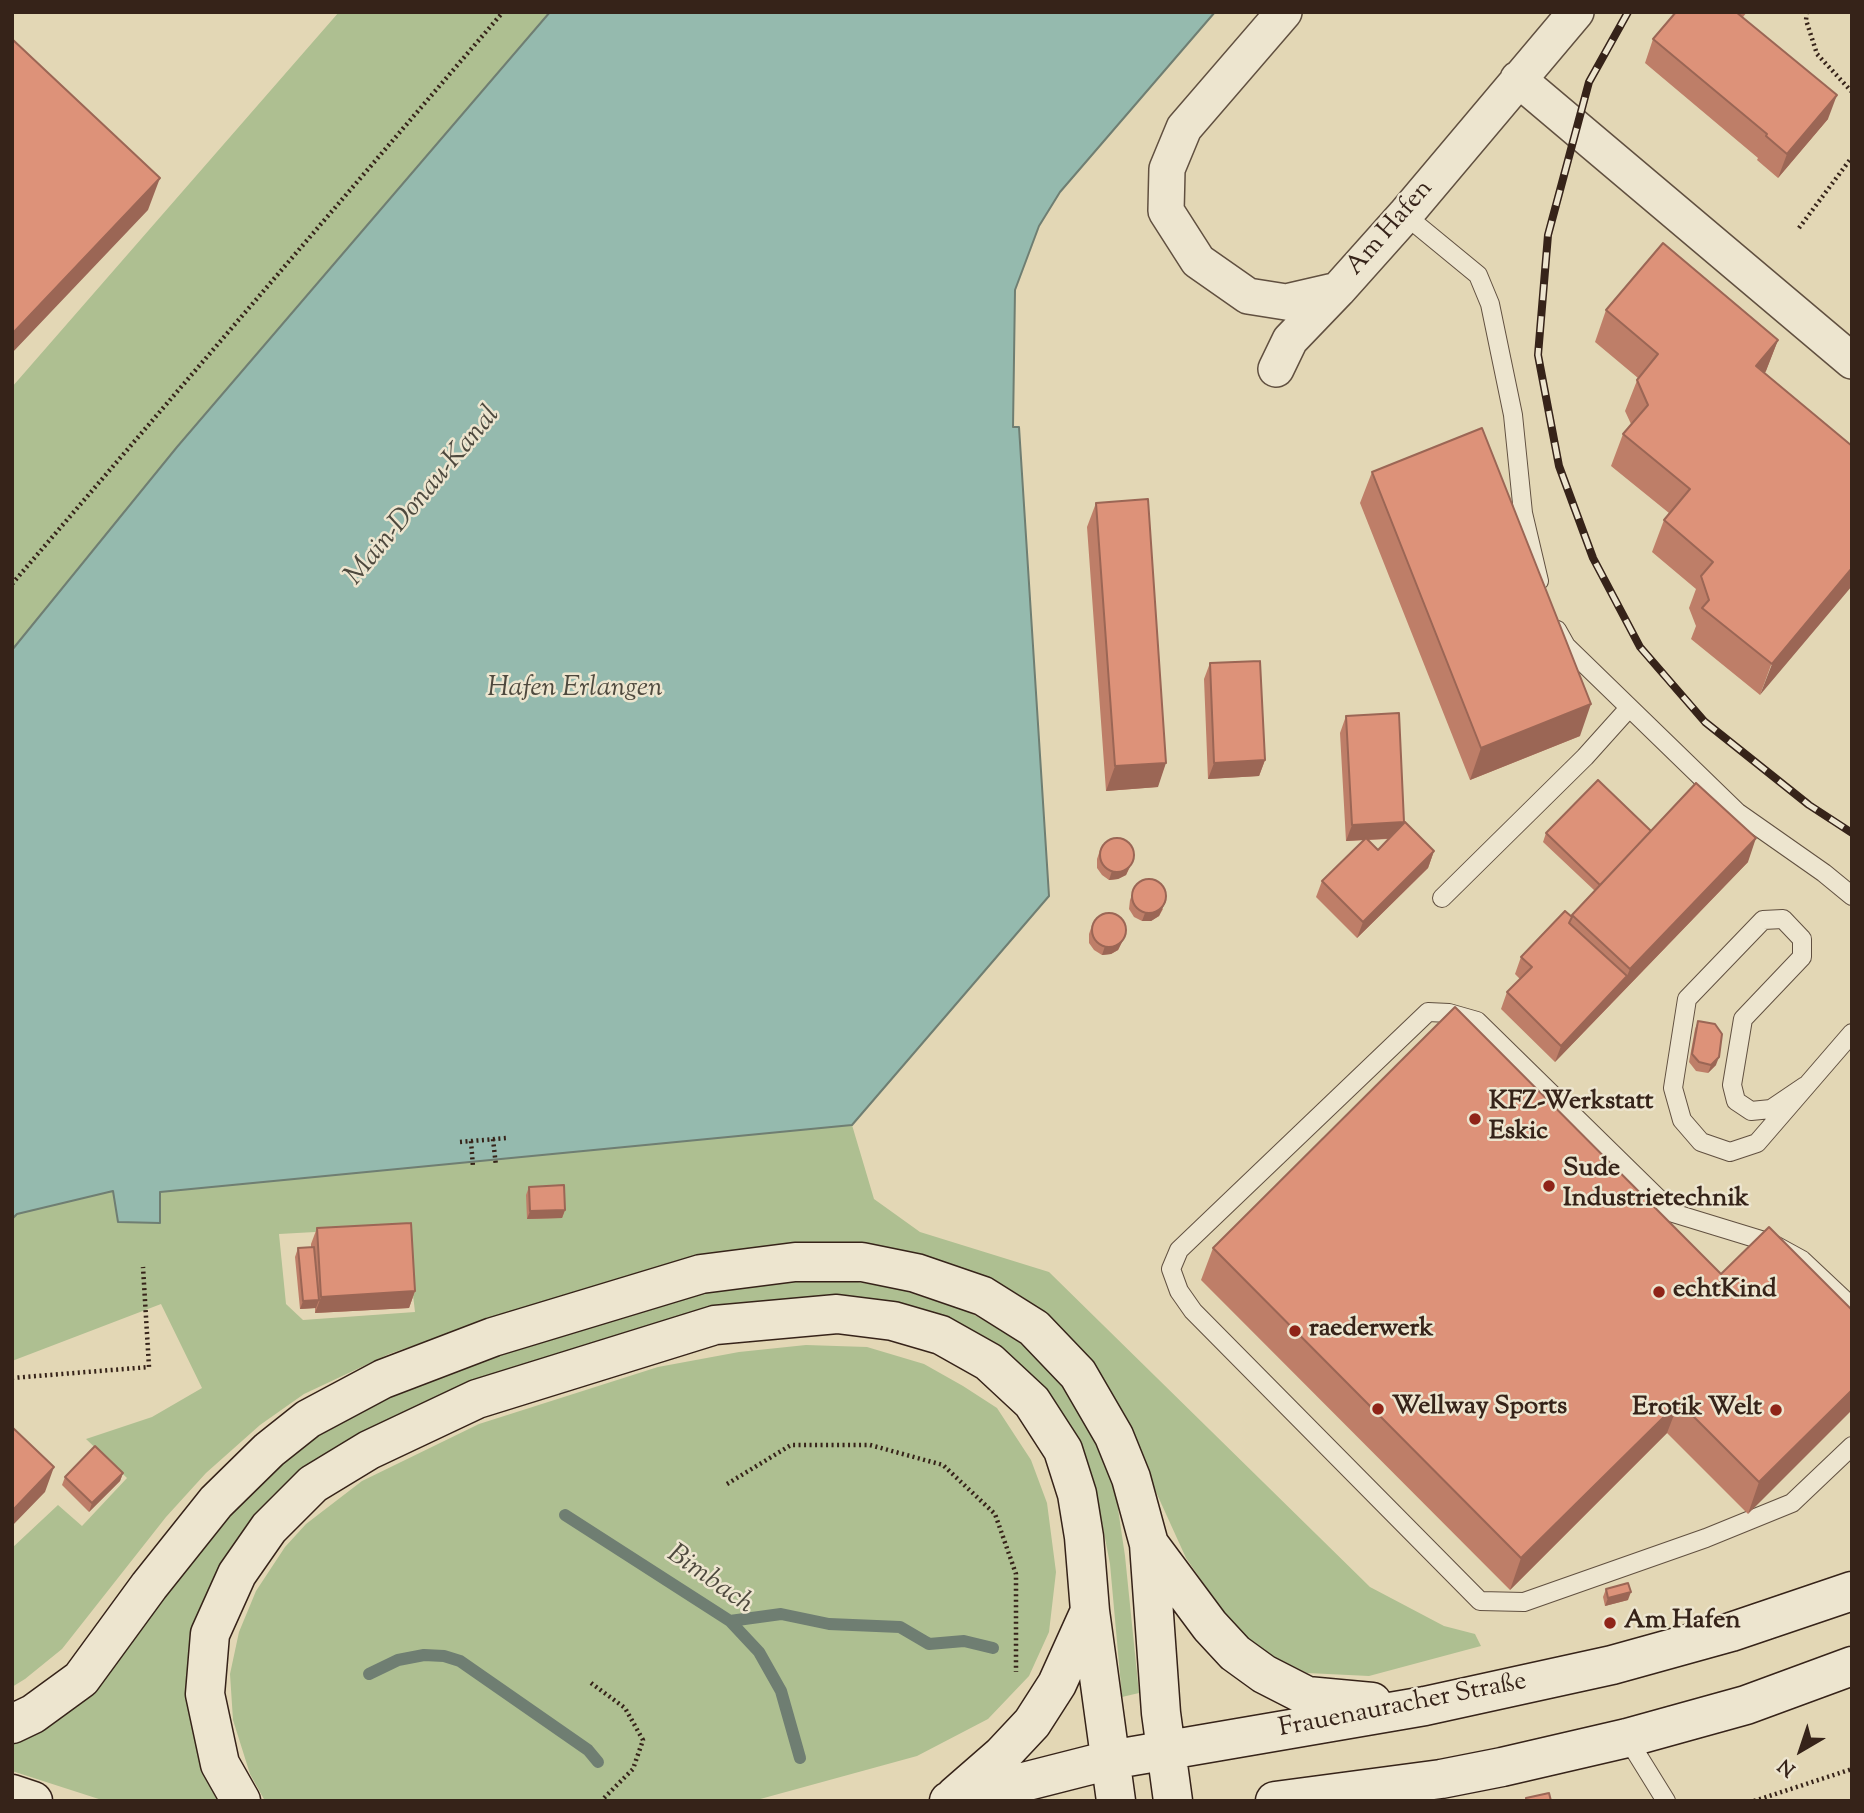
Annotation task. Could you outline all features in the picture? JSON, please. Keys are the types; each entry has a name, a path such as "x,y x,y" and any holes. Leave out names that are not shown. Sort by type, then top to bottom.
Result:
{"main road":[{"path":"12,1724 33,1714 81,1679 149,1586 216,1502 269,1450 308,1419 383,1379 493,1337 701,1274 795,1262 862,1262 916,1273 983,1296 1034,1328 1078,1374 1114,1436 1131,1478 1149,1544 1165,1751 1145,1798 1110,1759 1090,1611 1083,1527 1077,1494 1063,1450 1032,1402 989,1362 941,1335 893,1321 837,1314 715,1325 477,1399 369,1450 313,1484 269,1528 237,1574 210,1633 205,1694 220,1764 241,1801"},
{"path":"1149,1544 1210,1626 1235,1653 1264,1674 1307,1696 1425,1706"},
{"name":"Frauenauracher Straße","path":"949,1801 1110,1759 1425,1706 1612,1665 1731,1632 1852,1591"},
{"path":"949,1801 1002,1755 1032,1723 1057,1685 1090,1611"},
{"path":"1275,1801 1322,1798 1477,1772 1628,1738 1746,1705 1852,1666"},
{"path":"12,1794 33,1801"}],"street":[{"name":"Am Hafen","path":"1284,12 1184,128 1167,169 1166,211 1198,261 1248,296 1286,302 1338,290 1405,215 1576,12"},
{"path":"1518,79 1852,361"},
{"path":"1276,369 1290,340 1338,290"}],"lane":[{"path":"1405,215 1478,275 1490,304 1513,415 1523,513 1542,595"},
{"path":"1551,618 1566,646 1737,812 1852,896"},
{"path":"1442,898 1585,757 1629,708"},
{"path":"1805,1086 1771,1109 1751,1111 1736,1101 1732,1085 1743,1019 1802,957 1802,939 1783,919 1763,919 1686,999 1673,1088 1682,1120 1701,1142 1730,1152 1757,1143 1852,1033"},
{"path":"1852,1307 1802,1260 1772,1243 1673,1213 1478,1021 1450,1013 1428,1012 1179,1250 1171,1269 1179,1291 1193,1311 1480,1601 1524,1602 1706,1538 1792,1503 1852,1446"},
{"path":"1628,1738 1666,1801"}],"path":[{"path":"12,584 503,12"},
{"path":"1807,12 1806,20 1817,54 1852,92"},
{"path":"1799,229 1852,158"},
{"path":"460,1142 507,1138"},
{"path":"493,1139 496,1166"},
{"path":"471,1141 473,1167"},
{"path":"12,1378 149,1367 144,1267"},
{"path":"727,1484 792,1445 870,1445 943,1465 995,1514 1016,1574 1016,1695 1032,1723"},
{"path":"591,1683 625,1708 643,1740 633,1769 601,1801"},
{"path":"1754,1801 1852,1769"}],"green space":[{"path":"339,12 550,12 177,447 12,650 12,387"},
{"path":"852,1125 874,1199 920,1232 1049,1272 1370,1587 1444,1626 1475,1634 1481,1646 1369,1676 1307,1673 1244,1642 1186,1558 1141,1459 1011,1295 955,1265 894,1250 824,1242 693,1258 531,1305 389,1354 304,1394 260,1425 206,1473 166,1517 62,1649 12,1687 12,1548 58,1505 82,1526 127,1478 86,1439 152,1417 202,1388 161,1304 12,1361 12,1219 17,1214 113,1191 160,1223 160,1192","holes":["405,1227 415,1312 303,1320 286,1304 279,1234"]},
{"path":"840,1279 899,1289 969,1312 1013,1337 1050,1369 1077,1402 1102,1452 1117,1502 1139,1693 1122,1697 1110,1564 1099,1507 1079,1447 1038,1385 846,1299 319,1458 273,1495 246,1528 220,1572 188,1705 197,1750 219,1801 105,1801 12,1771 12,1740 222,1515 318,1429 446,1371 705,1293 770,1283"},
{"path":"806,1345 867,1347 924,1364 997,1408 1031,1460 1047,1503 1056,1572 1049,1632 1029,1676 988,1719 917,1756 753,1801 265,1801 250,1774 233,1720 230,1674 239,1632 256,1591 285,1547 306,1524 362,1481 479,1424 658,1367 739,1352"}],"water":[{"name":"Hafen Erlangen","path":"550,12 1215,12 1060,192 1039,226 1015,290 1013,427 1019,427 1049,896 852,1125 160,1192 160,1223 118,1222 113,1191 17,1214 12,1219 12,650 177,447"}],"building":[{"path":"1676,12 1736,12 1837,95 1787,154 1766,136 1767,134 1653,39"},
{"path":"12,39 160,178 12,334"},
{"path":"1663,243 1778,340 1756,366 1852,446 1852,568 1772,664 1702,608 1709,600 1701,576 1713,562 1664,520 1690,489 1623,434 1648,405 1637,380 1658,354 1606,310"},
{"path":"1482,428 1591,704 1481,748 1372,472"},
{"path":"1148,499 1166,763 1115,766 1096,503"},
{"path":"1260,661 1265,760 1214,763 1210,663"},
{"path":"1399,713 1404,822 1352,825 1346,716"},
{"path":"1598,780 1651,831 1600,885 1546,833"},
{"path":"1696,783 1756,838 1630,969 1572,915"},
{"path":"1405,822 1434,851 1363,922 1322,881 1366,838 1378,850"},
{"path":"1117,838 1129,843 1134,855 1129,867 1117,872 1105,867 1100,855 1105,843"},
{"path":"1149,879 1161,884 1166,896 1161,908 1149,913 1137,908 1132,896 1137,884"},
{"path":"1565,911 1572,917 1569,923 1627,976 1561,1046 1507,992 1532,967 1521,957"},
{"path":"1109,913 1121,918 1126,930 1121,942 1109,947 1097,942 1092,930 1097,918"},
{"path":"1455,1007 1721,1274 1769,1227 1852,1310 1852,1390 1759,1482 1679,1402 1521,1558 1213,1248"},
{"path":"1698,1021 1715,1024 1722,1034 1719,1057 1711,1065 1699,1062 1692,1054"},
{"path":"564,1185 565,1210 530,1211 529,1187"},
{"path":"411,1223 415,1291 321,1297 317,1228"},
{"path":"314,1247 319,1300 303,1301 298,1248"},
{"path":"12,1427 54,1467 12,1511"},
{"path":"95,1446 123,1473 92,1503 65,1477"},
{"path":"1628,1583 1631,1592 1608,1598 1606,1589"},
{"path":"1549,1793 1551,1801 1526,1801 1526,1798"}],"waterway":[{"name":"Bimbach","path":"565,1515 730,1621 759,1652 781,1691 800,1758"},
{"path":"730,1621 781,1614 829,1624 900,1627 929,1644 964,1641 993,1648"},
{"path":"369,1674 398,1660 424,1655 444,1656 460,1661 588,1750 598,1762"}],"railway":[{"path":"1628,12 1589,82 1548,235 1538,355 1559,466 1593,558 1640,647 1705,722 1809,805 1852,833"}],"place":[{"name":"KFZ-Werkstatt Eskic","path":"1475,1119"},
{"name":"Sude Industrietechnik","path":"1549,1186"},
{"name":"echtKind","path":"1659,1292"},
{"name":"raederwerk","path":"1295,1331"},
{"name":"Wellway Sports","path":"1378,1409"},
{"name":"Erotik Welt","path":"1776,1410"},
{"name":"Am Hafen","path":"1610,1623"}],"water label":[{"name":"Main-Donau-Kanal","path":"424,497"}]}
